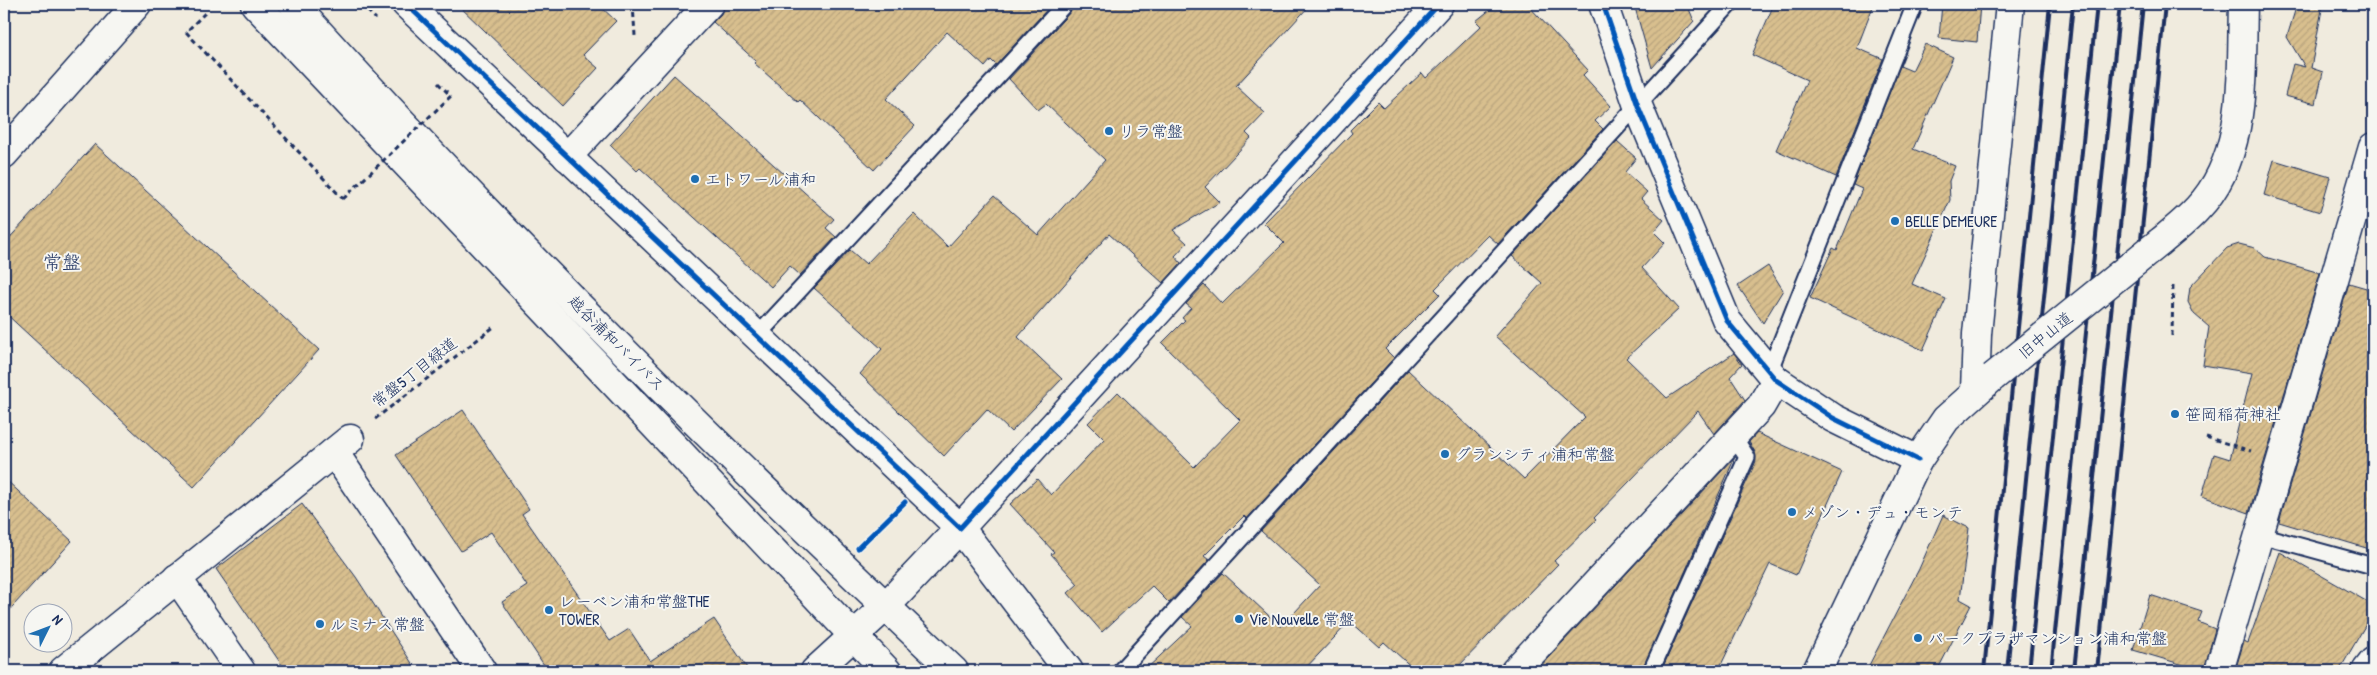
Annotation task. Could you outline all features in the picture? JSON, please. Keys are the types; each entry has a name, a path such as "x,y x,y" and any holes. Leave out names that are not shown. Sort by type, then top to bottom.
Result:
{"main road":[{"path":"4,154 137,4"},
{"name":"越谷浦和バイパス","path":"255,4 887,671"},
{"name":"越谷浦和バイパス","path":"293,4 398,120 541,267 841,566 954,671"},
{"path":"567,157 708,4"},
{"path":"815,671 885,607 960,528 1439,4"},
{"path":"1603,4 1638,106 1727,321 1773,376 1833,418 1918,460"},
{"path":"1984,384 1977,334 2010,4"},
{"name":"旧中山道","path":"1817,671 1918,460 1946,419 1984,384 2160,242 2198,208 2217,180 2229,153 2237,122 2243,4"},
{"path":"412,6 567,157 960,528 1069,671"},
{"path":"2220,671 2373,147"},
{"path":"1515,671 1761,406 1773,376"},
{"path":"63,671 342,446 482,671"},
{"path":"177,578 241,671"},
{"path":"2366,671 2373,662"}],"lane":[{"path":"757,336 1065,4"},
{"path":"1120,671 1730,4"},
{"path":"1773,376 1915,4"},
{"path":"1651,671 1747,457 1733,436"},
{"path":"2260,535 2373,566"}],"path":[{"path":"205,13 186,32 343,198 451,96"},
{"path":"2172,336 2173,284"},
{"path":"2206,437 2282,460"}],"building":[{"path":"457,4 598,4 616,21 583,55 598,68 563,106"},
{"path":"725,4 1052,4 996,65 991,60 985,67 947,32 886,99 915,126 874,170 800,100 798,102 754,63 756,61 713,22 721,14"},
{"path":"1074,4 1311,4 1236,86 1265,113 1246,133 1251,138 1205,187 1220,202 1173,230 1187,243 1175,256 1181,263 1163,283 1109,234 1018,337 1062,379 1011,432 987,409 944,456 860,374 882,349 814,288 850,250 866,264 914,214 948,247 994,196 1038,235 1105,160 1046,104 1038,110 1009,79 1072,10"},
{"path":"1497,4 1527,4 1588,70 1583,75 1611,106 1595,121 1603,129 1498,244 1488,235 1435,289 1440,294 1385,349 1394,358 1247,519 1244,516 1204,556 1209,560 1169,603 1152,586 1102,632 1068,593 1078,584 1051,554 1054,552 1010,504 1037,479 1051,495 1104,439 1088,423 1118,392 1194,467 1240,420 1162,343 1185,320 1182,318 1191,308 1186,304 1204,285 1222,304 1284,243 1264,223 1352,133 1350,130 1378,102 1384,108 1422,73 1426,78 1481,26 1476,21"},
{"path":"1634,4 1687,4 1694,21 1652,68"},
{"path":"1774,4 1874,4 1857,48 1883,59 1836,177 1776,150 1807,80 1752,55"},
{"path":"1942,4 1980,4 1977,42 1939,38"},
{"path":"2297,4 2323,4 2311,68 2323,72 2316,104 2285,96 2293,64 2305,67 2287,37"},
{"path":"1925,44 1953,57 1913,149 1955,166 1949,181 1950,200 1912,284 1946,299 1923,350 1810,298 1833,248 1837,250 1862,189 1853,185 1900,66 1912,71"},
{"name":"エトワール浦和","path":"674,75 834,219 826,228 836,237 800,275 790,266 771,287 640,168 637,171 610,145"},
{"path":"1617,141 1636,158 1625,172 1647,192 1641,199 1664,220 1654,232 1665,243 1642,268 1679,309 1626,358 1667,398 1734,353 1742,364 1730,377 1745,400 1714,434 1698,411 1594,518 1596,520 1554,561 1558,564 1454,671 1416,671 1384,642 1379,647 1350,621 1303,671 1144,671 1192,626 1182,617 1223,573 1281,627 1320,585 1261,531 1408,370 1524,479 1585,417 1495,336 1542,283 1512,256"},
{"path":"95,144 319,350 194,487 4,312 4,244"},
{"path":"2274,160 2330,177 2320,212 2264,195"},
{"path":"2239,244 2255,248 2265,257 2320,273 2249,513 2202,496 2214,454 2230,459 2252,373 2203,365 2209,327 2194,314 2188,302 2190,287 2227,248"},
{"path":"1768,266 1783,290 1763,323 1738,286"},
{"path":"2349,283 2373,290 2373,550 2279,522"},
{"path":"463,410 529,509 522,514 610,641 629,629 650,661 714,619 749,671 548,671 502,602 527,586 491,532 461,551 396,455"},
{"path":"1757,433 1842,472 1796,575 1770,564 1718,671 1661,671 1756,461 1755,452 1749,442"},
{"path":"1735,457 1642,671 1536,671"},
{"path":"4,478 72,541 4,616"},
{"name":"ルミナス常盤","path":"302,504 356,577 417,671 286,671 216,569"},
{"name":"パークプラザマンション浦和常盤","path":"1943,515 1969,528 1960,599 1971,605 1937,671 1866,671 1919,569"},
{"path":"2280,552 2373,605 2373,612 2339,671 2235,671 2244,641 2248,643"},
{"path":"2150,595 2202,612 2198,622 2215,629 2204,671 2133,650"}],"railway":[{"path":"1984,671 2050,4"},
{"path":"2007,671 2073,4"},
{"path":"2029,671 2097,4"},
{"path":"2051,671 2120,4"},
{"path":"2074,671 2143,4"},
{"path":"2097,671 2165,4"}],"cycle path":[{"path":"406,4 960,528 1439,4"},
{"path":"1603,4 1638,106 1727,321 1776,380 1833,418 1918,460"},
{"path":"858,548 905,502"}],"place":[{"name":"リラ常盤","path":"1109,131"},
{"name":"エトワール浦和","path":"695,179"},
{"name":"BELLE DEMEURE","path":"1895,221"},
{"name":"笹岡稲荷神社","path":"2175,414"},
{"name":"グランシティ浦和常盤","path":"1445,454"},
{"name":"メゾン・デュ・モンテ","path":"1792,512"},
{"name":"レーベン浦和常盤THE TOWER","path":"549,610"},
{"name":"Vie Nouvelle 常盤","path":"1239,619"},
{"name":"ルミナス常盤","path":"320,624"},
{"name":"パークプラザマンション浦和常盤","path":"1918,638"}],"district":[{"name":"常盤","path":"62,262"}]}
